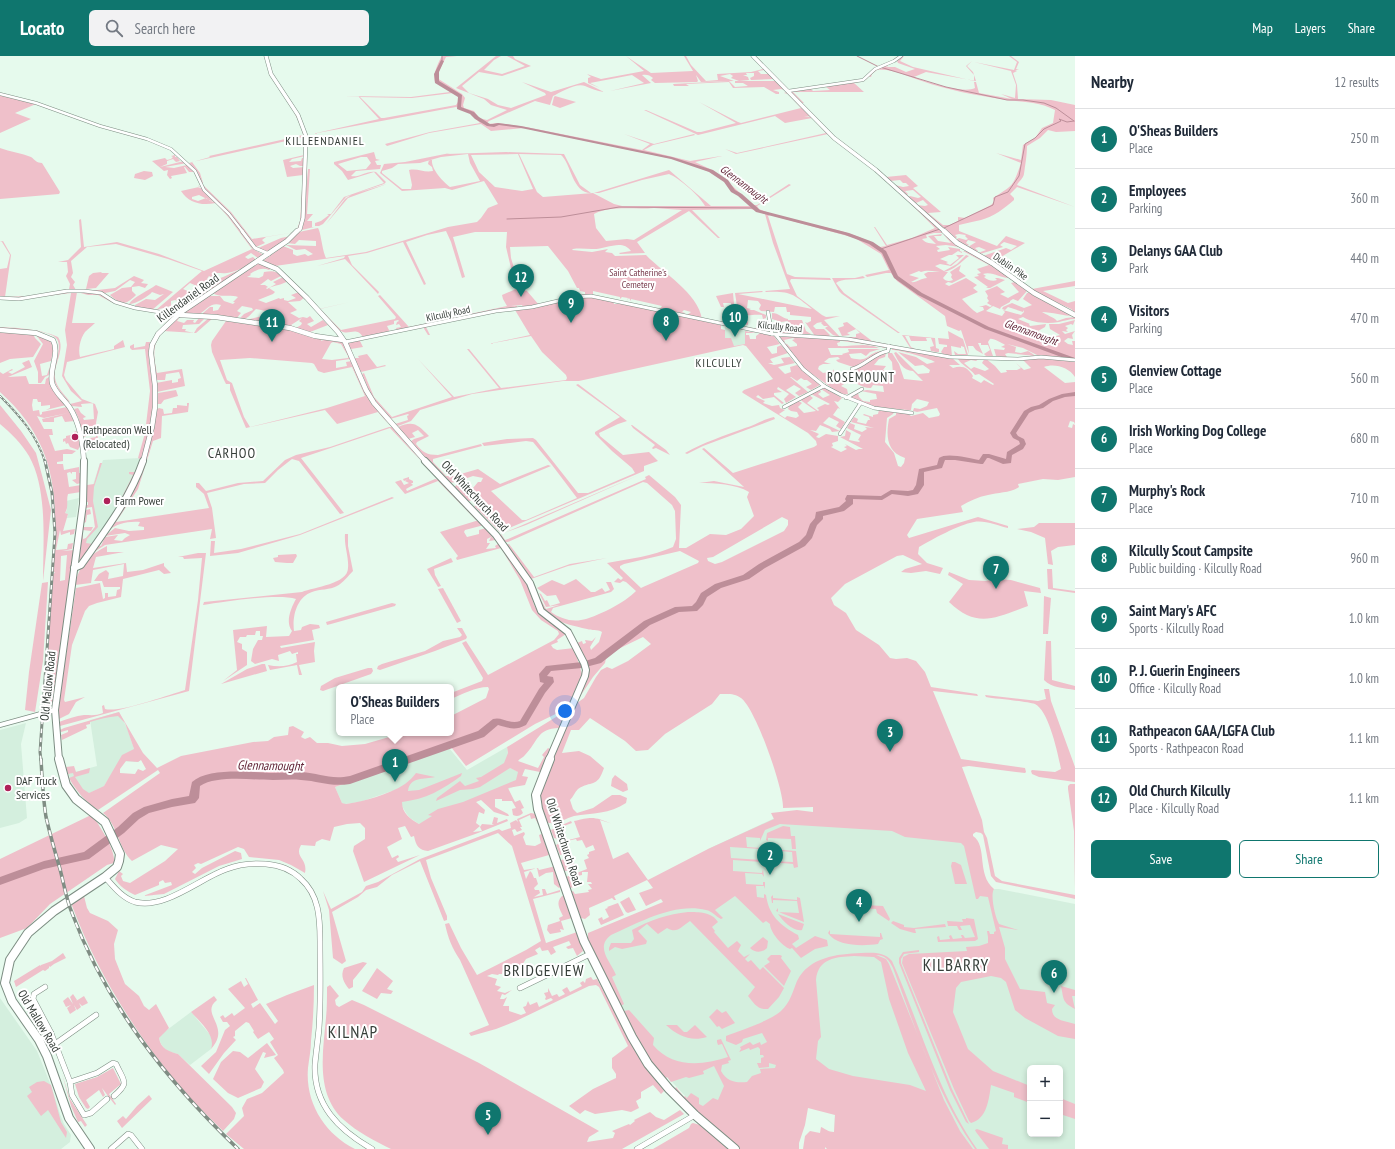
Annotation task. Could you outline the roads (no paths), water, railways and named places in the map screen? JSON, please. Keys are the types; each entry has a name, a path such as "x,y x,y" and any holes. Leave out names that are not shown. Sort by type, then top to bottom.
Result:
{"street":[{"name":"Killendaniel Road","path":"74,568 79,567 116,517 136,480 150,436 155,407 155,388 150,352 152,344 160,331 179,315 291,238 300,228 304,203 306,136 300,118 271,74 266,56"},
{"name":"Dublin Pike","path":"753,56 832,137 876,170 941,227 959,245 986,259 1034,293 1075,314"},
{"path":"788,91 863,80 868,77 872,71 894,62 901,56"},
{"path":"0,94 36,103 100,126 164,145 172,149 197,173 202,187 229,214 255,248 269,254"},
{"name":"Old Whitechurch Road","path":"258,261 277,269 307,298 344,341 366,390 374,403 417,452 496,535 530,584 541,611 568,632 578,648 584,664 585,673 537,790 536,798 538,809 590,954 622,1019 648,1064 669,1089 695,1115 735,1149"},
{"path":"0,298 24,298 71,290 101,293 115,302 135,308 179,315 209,316 290,328 315,336 344,341"},
{"name":"Kilcully Road","path":"344,341 496,311 539,306 585,296 600,297 776,335 843,338 955,357 984,356 1018,359 1041,357 1074,360"},
{"path":"768,312 772,334"},
{"name":"Old Mallow Road","path":"0,330 43,335 52,339 55,344 51,373 52,382 56,391 70,408 76,419 83,457 83,497 55,710 58,755 66,785 76,799 105,822 120,854 117,867 39,923 28,933 10,960 5,980 7,990 12,1001 39,1040 53,1070 69,1118 90,1149"},
{"path":"776,335 800,366 824,386 860,404 882,410 912,413"},
{"path":"852,369 857,368 882,352 888,351 889,346"},
{"path":"784,406 824,386"},
{"path":"846,398 862,389"},
{"path":"840,434 860,404"},
{"path":"0,725 55,710"},
{"path":"105,877 114,889 122,896 133,901 149,903 171,898 216,873 246,864 276,866 289,871 302,879 314,896 319,913 320,1006 315,1066 319,1096 331,1120 340,1129 372,1149"},
{"path":"520,988 590,954"},
{"path":"46,987 34,994 32,999 51,1032 70,1082 72,1095 84,1115 91,1113 108,1099"},
{"path":"55,1044 96,1015"},
{"path":"39,1040 51,1032"},
{"path":"70,1082 96,1073 114,1063 118,1066 125,1082 124,1087 114,1096"},
{"path":"637,1149 695,1115"},
{"path":"111,1149 128,1134 131,1135 142,1149"}],"waterway":[{"name":"Glennamought","path":"442,56 442,61"},
{"path":"857,56 879,67"},
{"name":"Glennamought","path":"442,61 436,74 437,82 460,96 459,108 472,113 477,118 489,125 494,126 498,124 521,127 672,158 711,171 726,181 733,191 740,195 758,211 847,234 871,243 884,252 896,277 920,294 987,328 1075,360"},
{"path":"880,67 946,87 1007,100 1023,100 1044,103 1056,108 1074,121 1067,122 1059,119 1061,121 1044,129 1035,138 1025,144 1019,176 1008,192 995,197 993,205 944,228"},
{"path":"507,219 561,217 619,207 753,208"},
{"path":"881,249 940,229"},
{"name":"Glennamought","path":"451,745 481,734 496,721 513,726 523,723 542,691 550,682 550,679 543,680 543,674 549,668 582,665 598,661 647,623 678,609 694,609 700,603 704,595 718,586 746,577 762,566 802,544 809,536 814,524 819,519 819,514 841,509 850,502 850,497 882,498 891,492 908,494 916,492 920,485 921,471 940,466 942,458 955,458 981,462 985,456 989,456 1006,462 1009,461 1009,454 1021,447 1023,444 1022,440 1015,437 1013,433 1026,412 1033,408 1041,407 1051,400 1064,395 1075,394"},
{"name":"Glennamought","path":"0,881 44,865 86,856 121,830 136,816 147,810 172,803 192,800 194,798 195,785 203,780 236,775 301,776 336,782 350,780 448,746"}],"railway":[{"path":"0,396 27,426 42,452 45,462"},
{"path":"41,760 40,752 55,533 52,493 45,461"},
{"path":"41,759 46,817 68,902 86,947 102,979 121,1010 164,1069 187,1097 238,1149"}],"place":[{"name":"Old Church Kilcully","path":"521,297"},
{"name":"Saint Mary's AFC","path":"571,323"},
{"name":"P. J. Guerin Engineers","path":"735,337"},
{"name":"Kilcully Scout Campsite","path":"666,341"},
{"name":"Rathpeacon GAA/LGFA Club","path":"272,342"},
{"name":"Rathpeacon Well (Relocated)","path":"75,437"},
{"name":"Farm Power","path":"107,501"},
{"name":"Murphy's Rock","path":"996,589"},
{"name":"Delanys GAA Club","path":"890,752"},
{"name":"O'Sheas Builders","path":"395,782"},
{"name":"DAF Truck Services","path":"8,788"},
{"name":"Employees","path":"770,875"},
{"name":"Visitors","path":"859,922"},
{"name":"Irish Working Dog College","path":"1054,993"},
{"name":"Glenview Cottage","path":"488,1135"}],"district":[{"name":"KILLEENDANIEL","path":"325,141"},
{"name":"KILCULLY","path":"719,363"},
{"name":"ROSEMOUNT","path":"861,377"},
{"name":"CARHOO","path":"232,453"},
{"name":"KILBARRY","path":"956,965"},
{"name":"BRIDGEVIEW","path":"544,970"},
{"name":"KILNAP","path":"353,1032"}],"park label":[{"name":"Saint Catherine's Cemetery","path":"638,278"}]}
